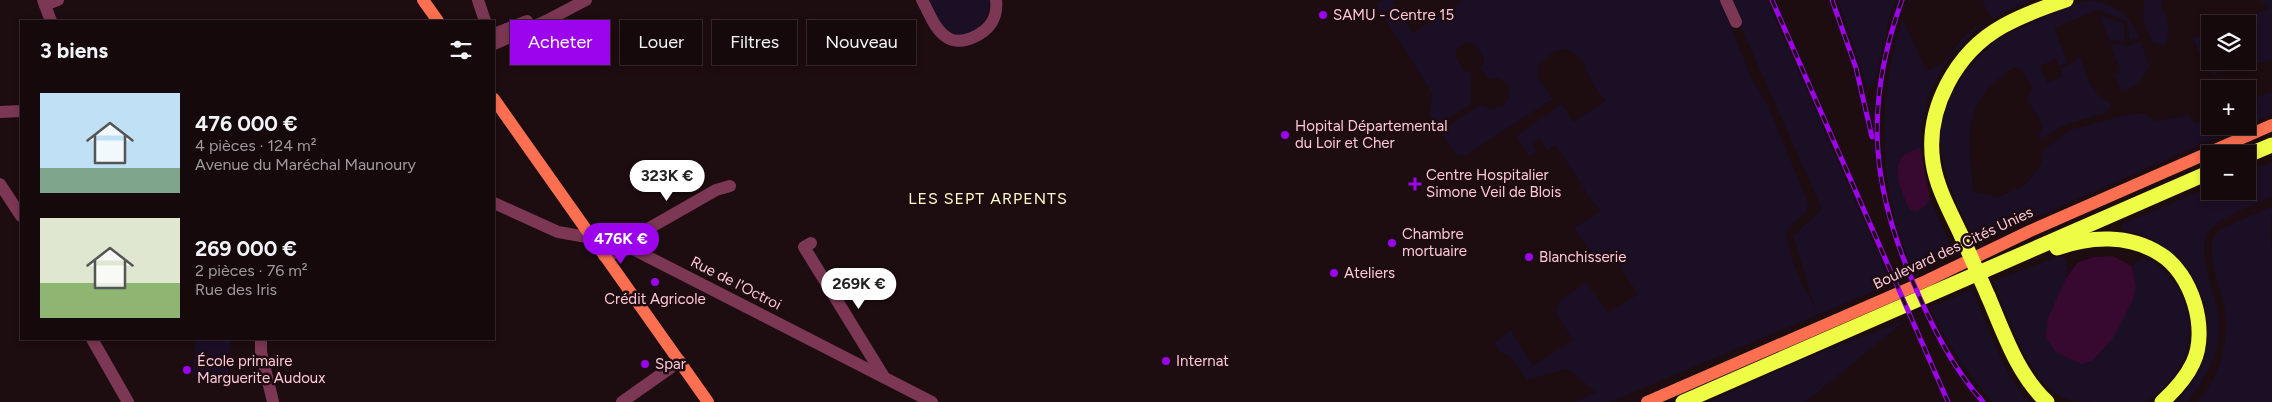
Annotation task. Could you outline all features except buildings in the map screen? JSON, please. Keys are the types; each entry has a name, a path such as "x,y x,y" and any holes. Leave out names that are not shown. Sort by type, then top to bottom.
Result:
{"highway":[{"path":"2047,402 2031,387 2012,350 1940,190 1933,163 1933,130 1938,108 1949,79 1971,51 2002,26 2066,0"},
{"path":"2256,152 2272,145"},
{"name":"Boulevard des Cités Unies","path":"1683,402 2201,176"},
{"path":"1957,283 2074,242 2107,238 2136,243 2161,254 2183,277 2196,306 2199,334 2194,362 2176,389 2162,402"}],"main road":[{"path":"423,0 437,20"},
{"path":"495,100 708,402"},
{"name":"Boulevard des Cités Unies","path":"1647,402 1926,281 2030,231 2272,125"}],"street":[{"path":"52,20 44,2 58,0"},
{"path":"478,0 485,20"},
{"path":"495,34 586,0"},
{"path":"495,44 546,21 586,0"},
{"path":"922,0 940,31 947,38 957,42 967,40 989,26 996,11 996,0"},
{"path":"1726,0 1736,22"},
{"path":"0,112 20,111"},
{"path":"0,184 20,214"},
{"path":"604,256 632,248 639,234 716,190 730,186"},
{"name":"Rue de l'Octroi","path":"495,203 558,232 618,242 632,248 932,402"},
{"path":"811,243 804,247 884,377"},
{"path":"93,340 128,402"},
{"path":"261,340 260,352 273,402"},
{"path":"622,402 680,361"}],"shaded area":[{"path":"925,0 989,0 989,8 983,22 977,28 963,35 955,35 941,26"},
{"path":"1383,0 1395,0 1393,2 1413,33 1463,0 1720,0 1751,77 1767,104 1808,202 1807,212 1789,228 1787,238 1796,270 1816,310 1793,236 1822,209 1741,27 1742,21 1733,0 1767,0 1891,284 1610,402 1574,402 1597,392 1567,369 1527,380 1510,356 1499,351 1494,343 1511,330 1533,366 1573,340 1555,312 1561,300 1586,283 1609,313 1638,294 1609,250 1597,260 1574,228 1601,211 1592,201 1556,145 1547,150 1540,139 1532,144 1537,151 1529,156 1516,136 1562,104 1573,122 1605,101 1585,70 1586,64 1573,53 1561,49 1550,54 1538,67 1538,78 1553,99 1464,156 1455,154 1440,131 1480,105 1491,109 1503,106 1509,96 1508,84 1499,78 1488,79 1480,68 1484,62 1484,57 1474,44 1465,43 1457,48 1455,57 1464,71 1471,73 1471,104 1437,125 1430,115 1432,93 1376,4"},
{"path":"1838,0 1896,0 1890,15 1874,85 1868,88"},
{"path":"1982,0 2030,0 1991,19"},
{"path":"2090,0 2107,4 2131,22 2139,37 2129,41 2128,22 2098,10 2064,24 2060,22 2061,25 2054,28 2068,62 2059,66 2056,59 2040,66 2047,83 2063,76 2060,68 2076,62 2075,59 2080,57 2094,90 2104,100 2111,103 2110,108 2105,113 2064,125 2044,138 2037,137 2043,126 2027,99 2033,87 2021,69 2013,68 1996,81 1984,94 1976,108 1970,137 1973,192 1998,197 2024,186 2041,165 2043,151 2070,130 2130,114 2145,114 2156,121 2188,115 2195,123 2201,121 2201,135 2222,135 1976,244 1950,187 1943,162 1941,131 1944,114 1950,98 1968,68 1993,44 2007,34 2076,4"},
{"path":"2144,0 2161,0 2168,28 2167,42 2163,45 2153,43 2143,20"},
{"path":"2260,0 2272,0 2272,60 2256,64 2256,15 2252,15 2269,8"},
{"path":"2099,15 2124,24 2125,42 2109,40"},
{"path":"1903,18 1926,71 1941,64 1965,35 1977,26 1984,24 1949,59 1937,79 1928,100 1923,122 1921,145 1923,169 1931,202 1955,254 1915,274 1901,239 1892,207 1885,153 1886,99 1895,45"},
{"path":"2201,36 2201,55 2192,39"},
{"path":"2141,41 2149,66 2136,85 2124,91 2120,88 2115,75 2121,72 2110,43 2129,46"},
{"path":"2210,70 2229,70 2212,74"},
{"path":"2272,91 2272,114 2256,121 2256,98"},
{"path":"1920,147 1930,198 1926,205 1917,211 1910,210 1905,199 1900,186 1898,166 1900,160 1906,154"},
{"path":"2272,162 2272,196 2228,217 2208,232 2204,252 2208,276 2218,312 2218,344 2211,365 2200,384 2187,402 2177,402 2193,381 2202,359 2207,337 2206,314 2200,292 2189,272 2172,254 2148,237 2121,229 2122,224 2201,191 2201,200 2256,200 2256,169"},
{"path":"2272,207 2272,402 2197,402 2210,385 2220,363 2225,340 2225,309 2215,273 2212,250 2213,240 2217,233 2228,226"},
{"path":"2060,256 2065,258 2067,265 2066,281 2048,318 2136,287 2132,266 2140,259 2149,259 2168,275 2179,290 2187,306 2189,318 2190,330 2186,353 2175,374 2151,399 2144,402 2074,401 2057,395 2032,368 2017,340 1993,281"},
{"path":"2113,256 2132,266 2136,287 2132,302 2112,339 2092,361 2081,364 2056,352 2046,337 2048,318 2067,277 2077,263 2093,257"},
{"path":"1972,290 2004,364 2012,379 2029,402 1993,402 1958,357 1943,333 1930,307"},
{"path":"1906,320 1805,402 1708,402 1803,359"},
{"path":"196,340 231,340 227,381 192,377"}],"railway":[{"path":"1772,0 1948,402"},
{"path":"1832,0 1856,68 1872,137"},
{"path":"1902,0 1889,40 1881,78 1877,115 1878,151 1883,187 1891,223 1926,312 1955,365 1983,402"}],"place":[{"name":"SAMU - Centre 15","path":"1323,15"},
{"name":"Hopital Départemental du Loir et Cher","path":"1285,135"},
{"name":"Centre Hospitalier Simone Veil de Blois","path":"1415,184"},
{"name":"Chambre mortuaire","path":"1392,243"},
{"name":"Blanchisserie","path":"1529,257"},
{"name":"Ateliers","path":"1334,273"},
{"name":"Crédit Agricole","path":"655,282"},
{"name":"Internat","path":"1166,361"},
{"name":"Spar","path":"645,364"},
{"name":"École primaire Marguerite Audoux","path":"187,370"}],"district":[{"name":"LES SEPT ARPENTS","path":"988,198"}]}
